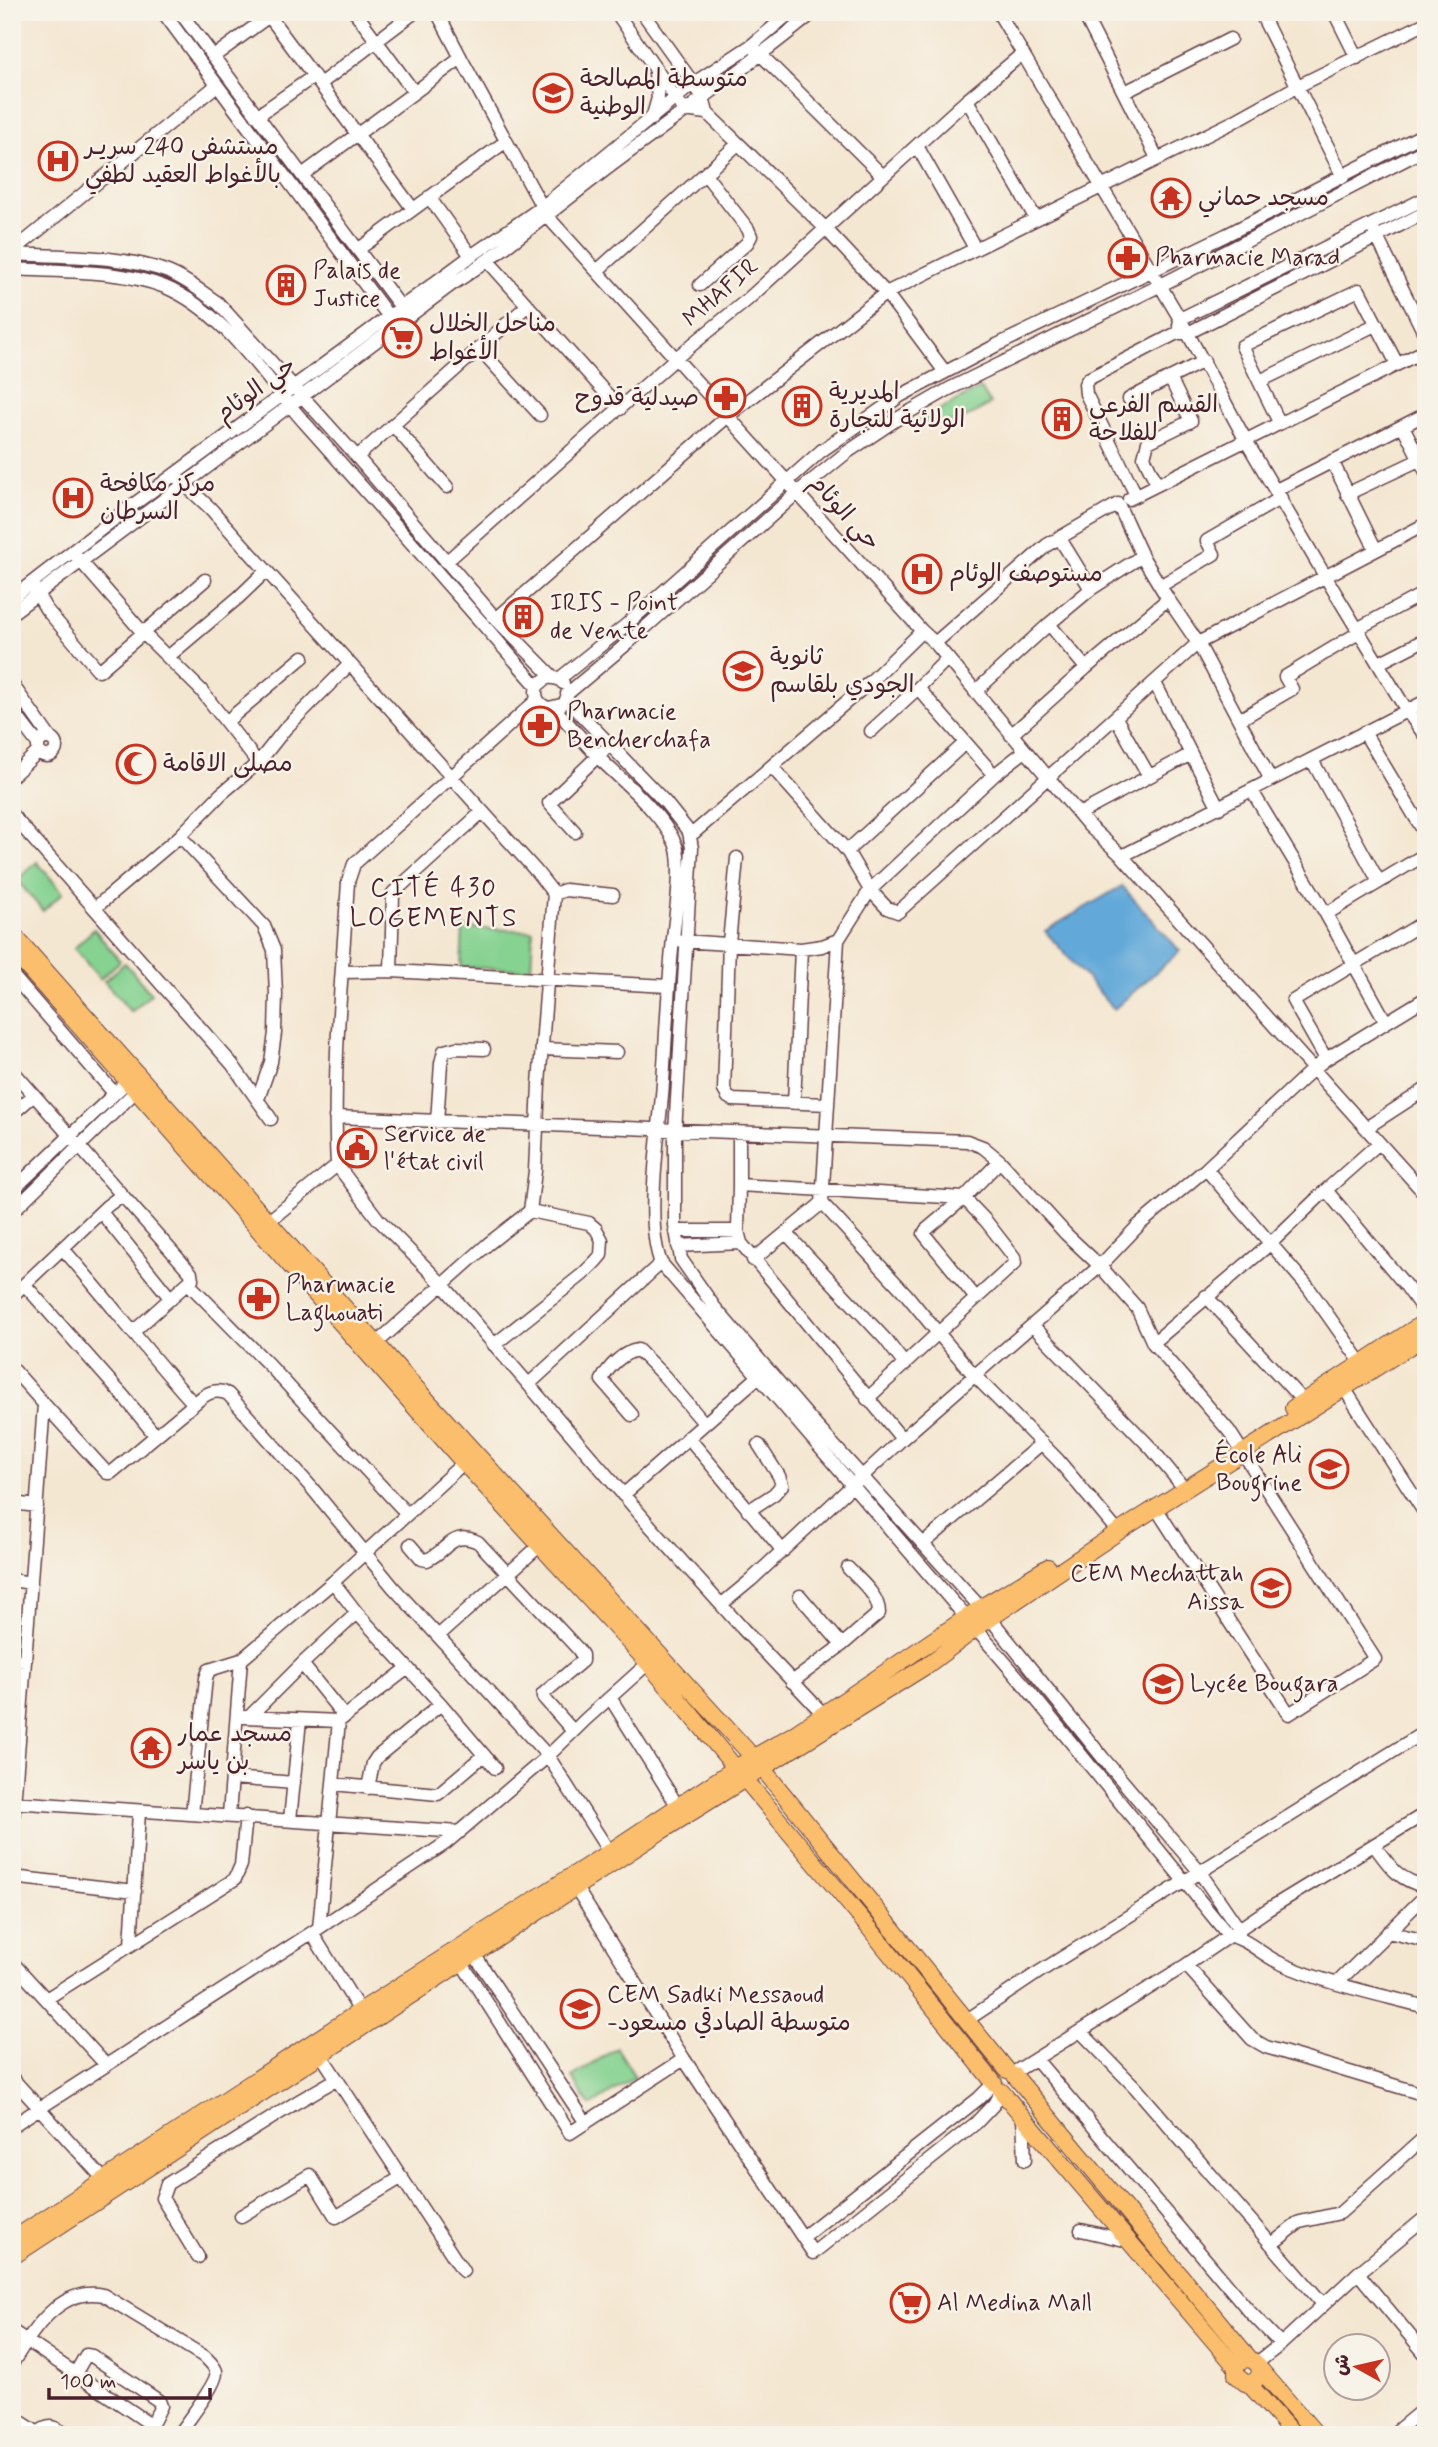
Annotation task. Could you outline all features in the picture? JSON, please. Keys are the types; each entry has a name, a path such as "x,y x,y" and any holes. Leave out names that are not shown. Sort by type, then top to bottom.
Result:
{"main road":[{"path":"12,933 18,952 46,980 470,1457 653,1659 758,1763 1251,2365"},
{"path":"12,2257 109,2185 613,1857 660,1832 742,1773 1115,1529 1179,1482 1343,1388 1426,1321"},
{"path":"1115,1529 1156,1508 1303,1401 1426,1336"},
{"path":"653,1659 742,1773 1023,2118 1129,2241 1317,2435"},
{"path":"291,2066 321,2054 364,2017 467,1958 576,1888 677,1805 742,1773"},
{"path":"997,2087 997,2073 1012,2073"},
{"path":"12,2240 109,2185"},
{"path":"1251,2365 1238,2379 1249,2384 1294,2435"}],"street":[{"path":"163,12 393,322"},
{"path":"180,12 405,313"},
{"path":"355,12 414,92"},
{"path":"257,116 317,80 415,12"},
{"path":"436,12 544,211"},
{"path":"616,12 684,110 707,113"},
{"path":"642,12 694,83 703,97 707,113 825,228 886,293 945,372"},
{"name":"حي الوئام","path":"12,598 82,562 180,480 405,313 471,256 544,211 703,97 757,50 792,12"},
{"name":"حي الوئام","path":"405,313 488,261 694,83 757,50 814,12"},
{"path":"998,12 1180,319 1183,333 1204,361 1245,439 1325,576 1407,711 1426,737"},
{"path":"1083,12 1157,158"},
{"path":"1260,12 1343,177"},
{"path":"1334,12 1357,58"},
{"path":"213,57 268,14 413,209"},
{"path":"496,619 728,416 886,293 1231,123 1298,86 1426,23"},
{"path":"1125,92 1230,39"},
{"path":"757,50 883,176"},
{"name":"MHAFIR","path":"446,562 677,358 747,300 967,100 1022,54"},
{"path":"302,175 460,58"},
{"path":"653,66 658,98 653,119"},
{"path":"12,253 217,85"},
{"path":"967,100 1036,219"},
{"path":"828,1718 792,1682 623,1495 443,1285 378,1219 337,1165 335,1117 348,881 354,864 451,779 537,693 544,679 556,678 626,625 821,451 861,422 900,396 945,372 1343,177 1426,133"},
{"path":"359,249 505,142"},
{"path":"598,270 738,144"},
{"path":"917,146 975,248"},
{"path":"554,708 797,492 846,453 897,419 939,395 1160,286 1426,149"},
{"path":"700,285 747,243 751,236 705,174"},
{"path":"429,197 471,256"},
{"path":"1180,319 1426,198"},
{"name":"حي الوئام","path":"544,211 935,643 1101,839 1122,856 1426,1195"},
{"path":"1136,495 1086,394 1085,384 1090,377 1377,239 1426,212"},
{"path":"1372,224 1426,337"},
{"path":"12,253 143,264 171,273 218,303 357,457 496,619 565,684 566,696 665,802 690,836 692,848 676,1132 676,1231 681,1259 715,1308 923,1544 1026,1687 1185,1882 1235,1934 1279,1963 1337,1983 1426,2007"},
{"path":"488,261 620,409"},
{"path":"12,268 139,279 165,287 187,299 223,329 537,693 544,707 554,708 669,832 676,846 678,859 654,1209 655,1238 661,1263 852,1487 978,1618 1103,1758 1199,1871 1235,1934"},
{"path":"1279,422 1242,346 1359,289 1397,364"},
{"path":"357,457 528,305"},
{"path":"1260,381 1377,324"},
{"path":"479,348 540,415"},
{"path":"935,643 1059,537 1245,439 1426,350"},
{"path":"1129,399 1204,361"},
{"path":"1157,484 1144,457 1148,442 1191,421 1170,378"},
{"path":"1160,586 1214,554 1207,541 1279,494 1332,461 1426,414"},
{"path":"393,425 447,487"},
{"path":"1403,426 1426,472"},
{"path":"1347,494 1419,460"},
{"path":"1332,461 1376,550"},
{"path":"180,480 210,508 554,894 530,1211 488,1244 373,1347"},
{"name":"حي الوئام","path":"12,613 72,551 180,480"},
{"path":"1118,504 1142,556 1198,643 1272,780"},
{"path":"772,767 847,851 870,890 887,908 898,912 1198,643 1426,524"},
{"path":"1059,537 1091,589"},
{"path":"72,551 144,634 201,690 258,763"},
{"path":"975,692 1091,589 1142,556"},
{"path":"169,656 266,571"},
{"path":"34,589 46,610 99,671 205,580"},
{"path":"1238,720 1292,689 1284,677 1426,592"},
{"path":"1011,735 1168,599"},
{"path":"1049,624 1086,668"},
{"path":"690,836 871,681 922,631"},
{"path":"1379,663 1426,639"},
{"path":"226,722 303,657"},
{"path":"871,731 948,658"},
{"path":"96,907 180,836 221,794 258,763 285,729 349,665"},
{"path":"1155,683 1219,808"},
{"path":"12,684 43,745"},
{"path":"918,688 994,775"},
{"path":"1122,856 1426,701"},
{"path":"12,710 43,745"},
{"path":"1116,718 1149,776"},
{"path":"1364,732 1426,835"},
{"path":"847,851 965,743"},
{"path":"575,832 549,803 611,744"},
{"path":"12,776 43,745"},
{"path":"753,1260 786,1233 822,1197 838,940 870,890 994,775 1025,751"},
{"path":"1079,814 1191,754"},
{"path":"1312,760 1379,882"},
{"path":"1252,791 1387,1022"},
{"path":"391,971 393,893 482,812"},
{"path":"12,815 232,1064 271,1119"},
{"path":"180,836 264,926 274,950 275,1033 271,1062 258,1099"},
{"path":"1326,914 1426,854"},
{"path":"737,858 729,943 724,1090 733,1100 828,1104"},
{"path":"554,894 565,890 613,895"},
{"path":"1326,1059 1293,1001 1426,921"},
{"path":"672,940 801,948 822,946 838,940"},
{"path":"794,1103 801,948"},
{"path":"343,972 391,971 668,986"},
{"path":"12,975 114,1093"},
{"path":"722,1604 783,1551 902,1439 1100,1266 1139,1225 1206,1169 1313,1069 1424,1002"},
{"path":"437,1122 444,1051 456,1048 484,1049"},
{"path":"542,1048 617,1052"},
{"path":"12,1070 191,1273 189,1284 133,1332"},
{"path":"12,1212 114,1093 136,1081"},
{"path":"12,1191 74,1142 136,1081"},
{"path":"1366,1128 1426,1089"},
{"path":"12,1114 34,1095"},
{"path":"335,1117 967,1141 983,1147 1000,1161 1137,1308 1153,1342 1215,1414 1374,1659 1289,1714 1156,1508"},
{"path":"739,1133 739,1237 753,1260 902,1439"},
{"path":"1153,1342 1271,1243 1379,1143"},
{"path":"975,1297 924,1234 1000,1161"},
{"path":"264,1226 337,1165"},
{"path":"1206,1169 1308,1287 1365,1368"},
{"path":"739,1185 822,1197 964,1198 1014,1257 1015,1262 867,1399"},
{"path":"1326,1190 1426,1314"},
{"path":"12,1296 122,1195"},
{"path":"822,1197 974,1375 1042,1443 1115,1529"},
{"path":"494,1345 583,1274 601,1255 602,1240 589,1223 530,1211"},
{"path":"102,1212 171,1299"},
{"path":"676,1231 739,1237"},
{"path":"786,1233 886,1340 905,1365"},
{"path":"678,1246 739,1237"},
{"path":"63,1249 194,1404"},
{"path":"529,1384 661,1263"},
{"path":"189,1284 270,1366 407,1514"},
{"path":"25,1285 155,1435"},
{"path":"1206,1296 1303,1401"},
{"path":"1032,1325 1141,1438 1179,1482"},
{"path":"632,1415 602,1380 620,1357 629,1351 638,1350 704,1423"},
{"path":"12,1368 107,1473 111,1473 213,1391 221,1390 228,1394 438,1636 548,1756 613,1857"},
{"path":"623,1495 758,1377"},
{"path":"1343,1388 1426,1515"},
{"path":"12,1832 19,1661 31,1583 44,1404"},
{"path":"688,1437 783,1551"},
{"path":"923,1544 1042,1443"},
{"path":"748,1511 774,1494 782,1485 759,1445"},
{"path":"192,1814 209,1670 241,1660 365,1553 470,1457"},
{"path":"12,1503 37,1506"},
{"path":"410,1545 422,1559 427,1560 455,1540 467,1537 478,1542 582,1654 582,1661 543,1694 573,1731"},
{"path":"438,1636 546,1540"},
{"path":"792,1682 879,1614 879,1605 873,1595 848,1568"},
{"path":"12,1580 31,1583"},
{"path":"332,1582 495,1768"},
{"path":"800,1596 842,1645"},
{"path":"243,1717 357,1613"},
{"path":"12,2126 315,1930 460,1832 548,1756 653,1659"},
{"path":"229,1815 232,1779 243,1717 241,1660"},
{"path":"302,1664 341,1719 315,1930 364,2017"},
{"path":"243,1717 341,1719 408,1668"},
{"path":"611,1699 677,1805"},
{"path":"368,1788 373,1763 377,1757 441,1704"},
{"path":"290,1820 300,1720"},
{"path":"967,2020 1038,1972 1426,1731"},
{"path":"333,1784 438,1794 484,1755"},
{"path":"232,1779 294,1783"},
{"path":"13,1803 246,1816 460,1832"},
{"path":"131,1945 139,1812"},
{"path":"1012,2073 1426,1813"},
{"path":"46,1999 235,1879 242,1865 246,1816"},
{"path":"1414,1821 1426,1828"},
{"path":"1374,1845 1393,1872 1426,1887"},
{"path":"12,1877 135,1891"},
{"path":"576,1888 684,2059 813,2253 976,2123 994,2104 997,2087"},
{"path":"1337,1983 1426,1895"},
{"path":"1388,1933 1426,1941"},
{"path":"467,1958 570,2133 684,2059"},
{"path":"467,1958 586,2123"},
{"path":"12,1962 106,2065"},
{"path":"1186,1965 1252,2039 1266,2047 1426,2095"},
{"path":"1080,2031 1135,2087 1322,2304"},
{"path":"321,2054 463,2271"},
{"path":"1036,2059 1243,2304 1281,2344"},
{"path":"12,2078 109,2185"},
{"path":"198,2257 162,2198 167,2184 337,2080"},
{"path":"803,2237 978,2099 997,2087"},
{"path":"1023,2118 1025,2160"},
{"path":"1272,2244 1300,2222 1340,2213 1426,2136"},
{"path":"240,2216 310,2175 336,2217 402,2177"},
{"path":"1251,2365 1281,2344 1322,2304 1426,2217"},
{"path":"1081,2230 1129,2241"},
{"path":"1358,2273 1426,2355"},
{"path":"12,2364 26,2341 64,2301 78,2295 103,2295 205,2357 212,2364 216,2377 178,2435"},
{"path":"12,2332 26,2341 75,2374 149,2423 153,2422 161,2406 159,2401 92,2356 86,2355 75,2374"},
{"path":"1392,2435 1426,2407"},
{"path":"12,2416 37,2434 46,2426 52,2426 67,2435"}],"green space":[{"path":"981,388 990,404 971,416 949,422 918,421"},
{"path":"37,862 63,893 43,911 17,880"},
{"path":"463,928 533,931 531,970 461,967"},
{"path":"94,929 120,961 100,979 74,948"},
{"path":"125,963 151,994 131,1012 104,981"},
{"path":"617,2048 635,2077 590,2106 572,2077"}],"water":[{"path":"1122,886 1180,951 1114,1009 1045,931"}],"place":[{"name":"متوسطة المصالحة الوطنية","path":"553,93"},
{"name":"مستشفى 240 سريـر بالأغواط العقيد لطفي","path":"58,161"},
{"name":"مسجد حماني","path":"1171,198"},
{"name":"Pharmacie Marad","path":"1128,258"},
{"name":"Palais de Justice","path":"286,285"},
{"name":"مناحل الخلال الأغواط","path":"402,338"},
{"name":"صيدلية قدوح","path":"726,398"},
{"name":"المديرية الولائية للتجارة","path":"802,406"},
{"name":"القسم الفرعي للفلاحة","path":"1062,419"},
{"name":"مركز مكافحة السرطان","path":"73,498"},
{"name":"مستوصف الوئام","path":"922,574"},
{"name":"IRIS - Point de Vente","path":"523,617"},
{"name":"ثانوية الجودي بلقاسم","path":"743,671"},
{"name":"Pharmacie Bencherchafa","path":"540,726"},
{"name":"مصلى الاقامة","path":"136,764"},
{"name":"Service de l'état civil","path":"357,1148"},
{"name":"Pharmacie Laghouati","path":"259,1299"},
{"name":"École Ali Bougrine","path":"1329,1469"},
{"name":"CEM Mechattah Aissa","path":"1271,1588"},
{"name":"Lycée Bougara","path":"1163,1684"},
{"name":"مسجد عمار بن ياسر","path":"151,1748"},
{"name":"CEM Sadki Messaoud -متوسطة الصادقي مسعود","path":"580,2009"},
{"name":"Al Medina Mall","path":"910,2303"}],"district":[{"name":"CITÉ 430 LOGEMENTS","path":"434,904"}]}
